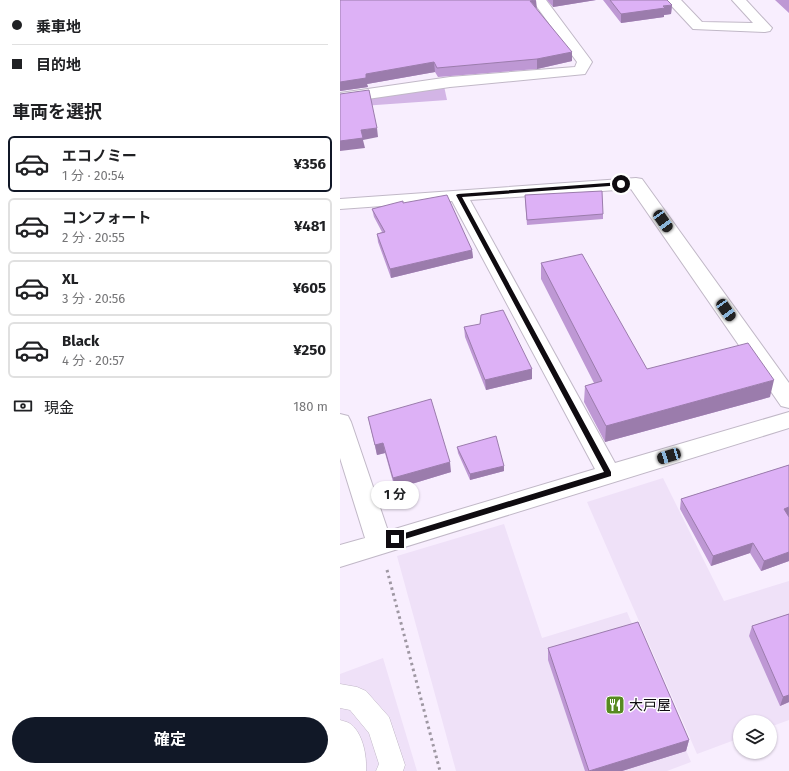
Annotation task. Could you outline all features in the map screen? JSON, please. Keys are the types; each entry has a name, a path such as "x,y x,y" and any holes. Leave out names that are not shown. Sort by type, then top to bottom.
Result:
{"street":[{"path":"340,98 450,82 580,71 585,62 539,0"},
{"path":"673,0 698,26 765,28 739,0"},
{"path":"340,204 636,183 789,400"},
{"path":"458,195 609,474"},
{"path":"340,556 789,420"},
{"path":"340,422 380,544"}],"lane":[{"path":"340,696 357,699 380,726 392,765 389,771"},
{"path":"340,732 347,737 355,760 353,771"}],"path":[{"path":"380,544 440,771"}],"shaded area":[{"path":"444,86 447,100 362,106 340,102"},
{"path":"663,478 724,601 789,581 789,720 777,724 777,715 733,715 733,741 697,754 587,502"},
{"path":"504,524 542,638 627,612 691,762 667,771 456,771 397,556"},
{"path":"383,658 417,771 340,771 340,674"}],"building":[{"path":"340,0 535,0 530,1 572,52 537,59 437,68 434,62 366,74 366,78 340,82"},
{"path":"610,0 667,0 672,5 663,6 665,8 621,14"},
{"path":"369,90 377,128 361,130 363,138 340,141 340,94"},
{"path":"602,191 603,214 527,220 525,195"},
{"path":"447,195 472,250 390,269 377,234 385,232 372,209 403,201 403,203"},
{"path":"582,254 647,369 748,343 774,380 606,426 585,386 602,381 541,263"},
{"path":"503,310 532,369 485,380 464,327 480,324 481,315"},
{"path":"431,399 450,462 393,478 383,443 375,445 368,417"},
{"path":"496,436 504,466 470,474 457,447"},
{"path":"789,465 789,507 784,509 789,517 789,552 764,561 753,543 713,556 681,499"},
{"path":"789,614 789,695 783,697 752,626"},
{"name":"大戸屋","path":"638,622 689,740 589,771 548,648"}],"place":[{"name":"大戸屋","path":"615,705"}],"route":[{"path":"395,539 609,474 458,195 621,184"}]}
